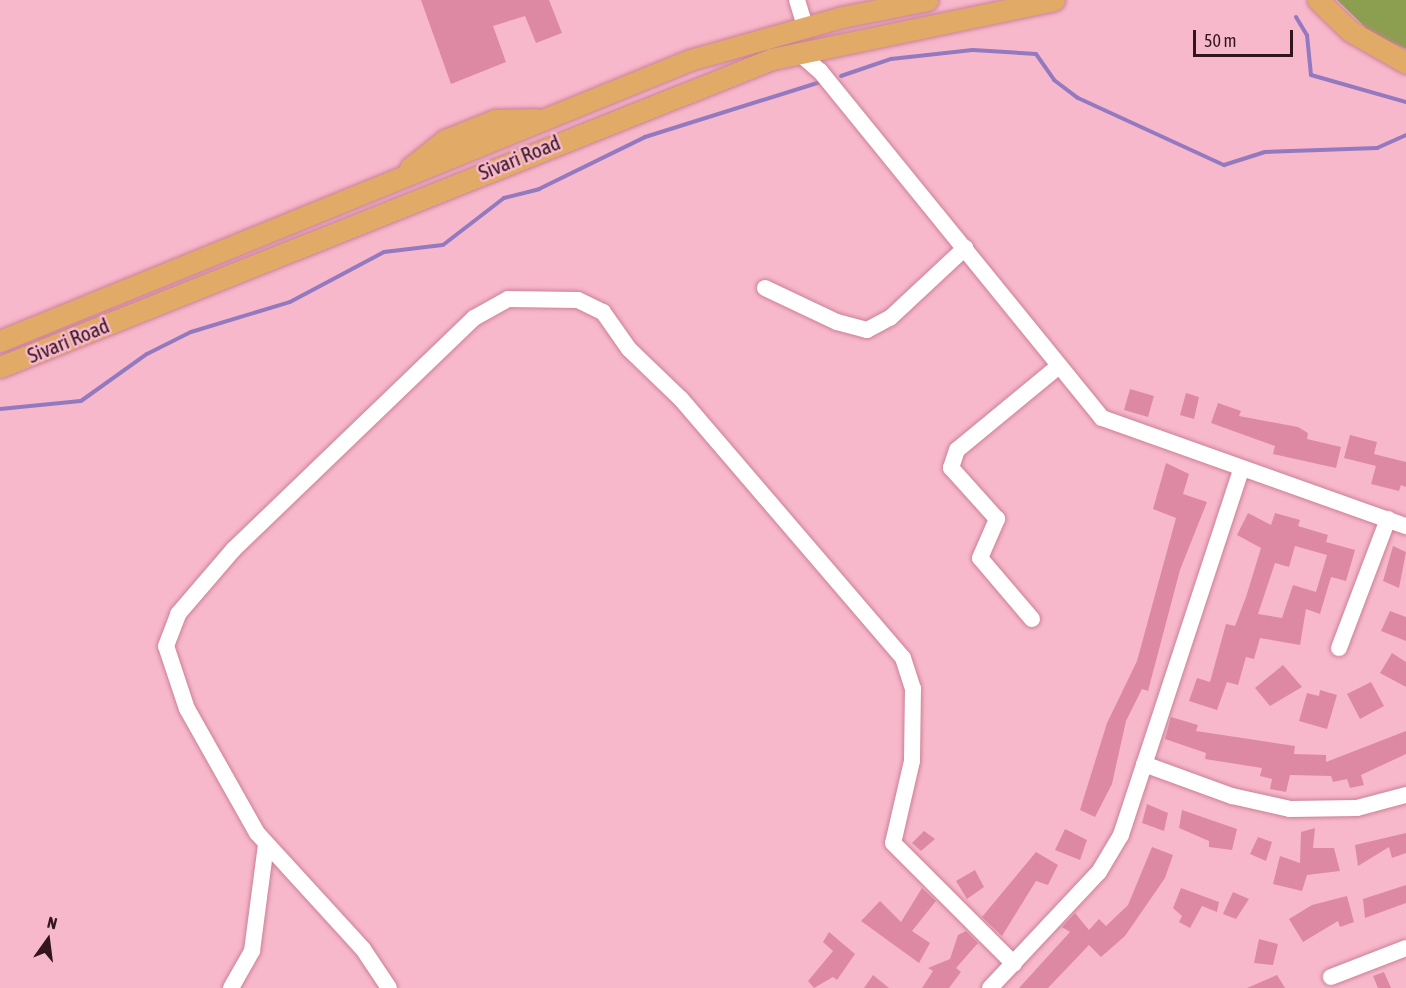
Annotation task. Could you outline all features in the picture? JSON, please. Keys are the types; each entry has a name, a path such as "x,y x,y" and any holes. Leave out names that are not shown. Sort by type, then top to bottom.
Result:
{"main road":[{"name":"Sivari Road","path":"0,341 690,60 805,27 927,0"},
{"name":"Sivari Road","path":"0,367 586,130 799,53 1054,0"},
{"path":"1317,0 1350,31 1406,63"}],"street":[{"path":"797,0 805,27"},
{"path":"820,71 835,46"},
{"path":"799,53 820,71 1102,418 1406,526"},
{"path":"765,288 837,322 867,330 890,318 965,248"},
{"path":"389,988 363,949 266,844 187,709 166,646 178,614 234,549 474,318 508,299 578,300 603,312 629,349 681,399 903,658 913,688 912,761 893,843 1014,963"},
{"path":"1032,619 980,558 997,519 951,468 957,450 1059,366"},
{"path":"990,988 1100,872 1121,835 1241,469"},
{"path":"1339,648 1388,519"},
{"path":"1144,765 1232,796 1290,809 1357,808 1406,795"},
{"path":"231,988 252,951 266,844"},
{"path":"1331,977 1406,948"}],"green space":[{"path":"1337,0 1406,0 1406,49 1372,34"}],"building":[{"path":"421,0 549,0 562,33 536,43 525,16 493,26 506,62 451,84"},
{"path":"1130,389 1154,396 1148,417 1124,410"},
{"path":"1186,393 1199,397 1194,419 1180,415"},
{"path":"1218,403 1241,411 1239,416 1298,427 1308,433 1307,439 1341,447 1336,468 1273,454 1275,446 1211,423"},
{"path":"1350,435 1377,442 1374,454 1406,462 1406,487 1401,485 1399,491 1371,484 1376,466 1344,458"},
{"path":"1166,463 1189,474 1183,494 1207,502 1180,570 1148,691 1142,689 1126,721 1112,784 1095,817 1080,810 1107,723 1137,661 1176,518 1153,509"},
{"path":"1248,513 1271,525 1275,513 1300,520 1298,526 1328,535 1326,542 1355,550 1346,581 1331,577 1320,614 1306,609 1300,645 1260,638 1254,659 1246,657 1238,685 1227,682 1217,710 1189,701 1197,678 1210,682 1226,624 1235,626 1261,548 1237,535","holes":["1295,546 1327,555 1316,592 1293,585 1282,618 1258,614 1275,563 1289,567"]},
{"path":"1393,546 1406,552 1399,588 1383,581"},
{"path":"1390,611 1406,617 1406,641 1381,631"},
{"path":"1392,653 1406,662 1406,687 1380,673"},
{"path":"1283,665 1302,687 1270,706 1255,688"},
{"path":"1371,682 1384,706 1360,719 1347,694"},
{"path":"1320,690 1337,695 1327,729 1299,721 1307,693 1319,696"},
{"path":"1171,717 1198,725 1196,731 1295,746 1294,754 1326,755 1326,762 1406,731 1406,754 1361,775 1364,785 1350,788 1347,779 1333,782 1331,776 1290,775 1286,792 1270,789 1272,779 1260,776 1262,768 1205,759 1206,753 1165,739"},
{"path":"1147,804 1168,813 1164,831 1142,823"},
{"path":"1182,810 1237,829 1232,850 1209,847 1209,841 1179,828"},
{"path":"1315,828 1313,848 1334,848 1340,871 1307,875 1302,891 1273,884 1280,856 1300,863 1301,832"},
{"path":"1065,829 1087,840 1080,860 1055,850"},
{"path":"924,831 935,839 921,851 912,843"},
{"path":"1406,833 1406,853 1392,858 1389,847 1358,866 1355,845"},
{"path":"1258,837 1272,842 1266,861 1250,854"},
{"path":"1152,847 1173,855 1165,878 1125,936 1101,957 1089,945 1048,988 1019,988 1070,932 1062,927 1075,913 1089,930 1099,919 1106,926 1128,905"},
{"path":"1036,852 1058,865 1048,885 1036,881 1002,936 982,917"},
{"path":"975,870 984,887 967,899 956,881"},
{"path":"1406,885 1406,903 1365,918 1363,899"},
{"path":"922,888 936,901 912,931 930,943 919,963 861,921 880,901 901,922"},
{"path":"1181,888 1219,902 1217,912 1202,906 1190,928 1179,922 1182,916 1173,908"},
{"path":"1233,892 1249,899 1236,919 1223,914"},
{"path":"1347,896 1354,922 1340,927 1338,921 1303,942 1289,919 1312,905"},
{"path":"966,931 978,943 956,968 961,972 949,988 922,988 933,971 928,968 950,959 958,935"},
{"path":"829,932 855,954 837,980 833,977 814,988 808,981 833,951 823,942"},
{"path":"1259,939 1278,944 1273,965 1254,963"},
{"path":"1384,972 1391,988 1378,988 1373,976"},
{"path":"873,975 889,988 864,988"},
{"path":"1277,975 1285,988 1247,988"}],"waterway":[{"path":"1296,17 1307,35 1311,75 1406,102"},
{"path":"841,76 891,59 973,50 1036,54 1054,80 1078,98 1224,165 1265,152 1377,148 1406,135"},
{"path":"0,409 81,401 147,354 191,332 290,302 384,252 443,245 504,198 539,189 645,137 820,82"}]}
